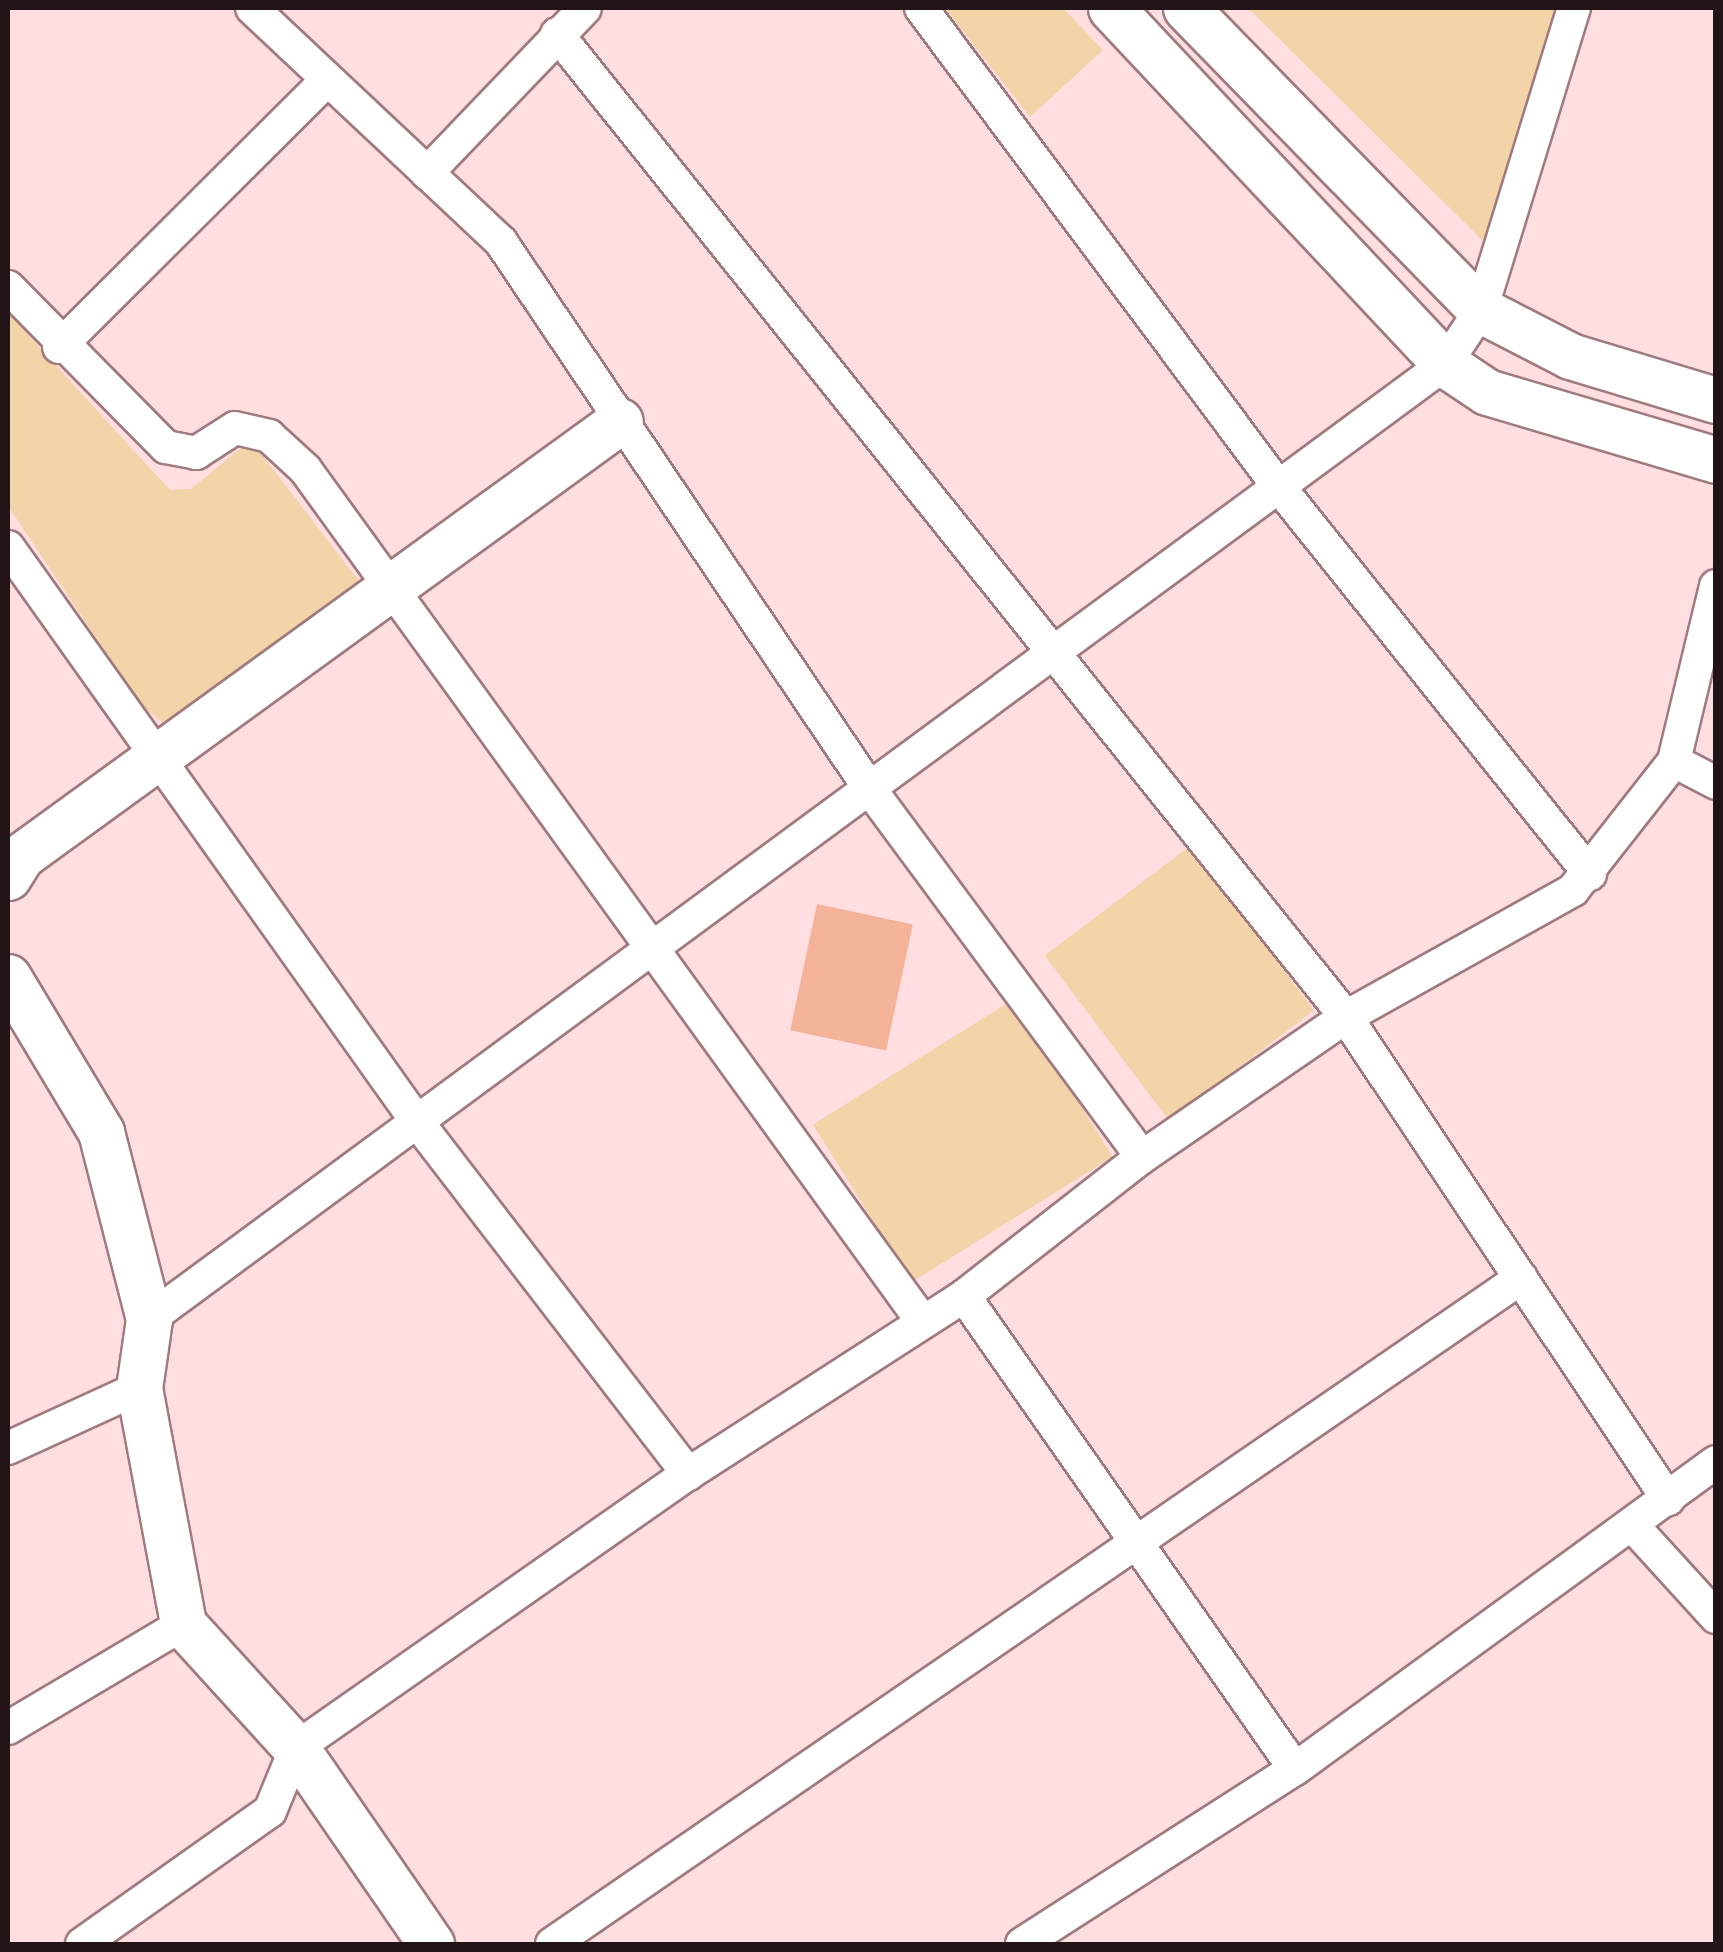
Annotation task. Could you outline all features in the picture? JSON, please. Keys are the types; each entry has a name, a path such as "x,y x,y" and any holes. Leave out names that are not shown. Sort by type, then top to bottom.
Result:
{"street":[{"path":"252,8 500,242 872,792 1142,1157"},
{"path":"426,173 585,8"},
{"path":"921,8 1276,482 1590,874"},
{"path":"1112,8 1446,364 1487,392 1716,460"},
{"path":"1186,8 1481,310 1570,356 1716,400"},
{"path":"150,1319 648,948 872,792 1276,482 1446,364 1481,310 1574,8"},
{"path":"557,34 1346,1017 1668,1499"},
{"path":"58,347 326,81"},
{"path":"8,287 58,347 166,448 196,453 234,428 269,436 305,469 648,948 923,1322"},
{"path":"8,876 21,856 620,421"},
{"path":"8,547 418,1123 688,1474"},
{"path":"82,1944 270,1811 296,1748 688,1474 964,1296 1142,1157 1346,1017 1590,874 1674,761 1716,586"},
{"path":"1674,761 1716,782"},
{"path":"8,977 100,1132 150,1319 139,1388 183,1624 296,1748 431,1944"},
{"path":"552,1944 1520,1278"},
{"path":"964,1296 1295,1770"},
{"path":"8,1448 139,1388"},
{"path":"1022,1944 1295,1770 1634,1527 1716,1462"},
{"path":"1634,1527 1716,1617"},
{"path":"8,1728 183,1624"}],"shaded area":[{"path":"945,8 1063,8 1103,50 1030,117"},
{"path":"1248,8 1555,8 1488,247 1488,246"},
{"path":"8,313 170,490 191,489 242,447 259,451 359,581 163,723 141,705 8,506"},
{"path":"1190,846 1314,1011 1169,1120 1045,956"},
{"path":"1014,999 1113,1157 912,1282 813,1125"}],"building":[{"path":"817,904 913,924 886,1051 790,1030"}]}
